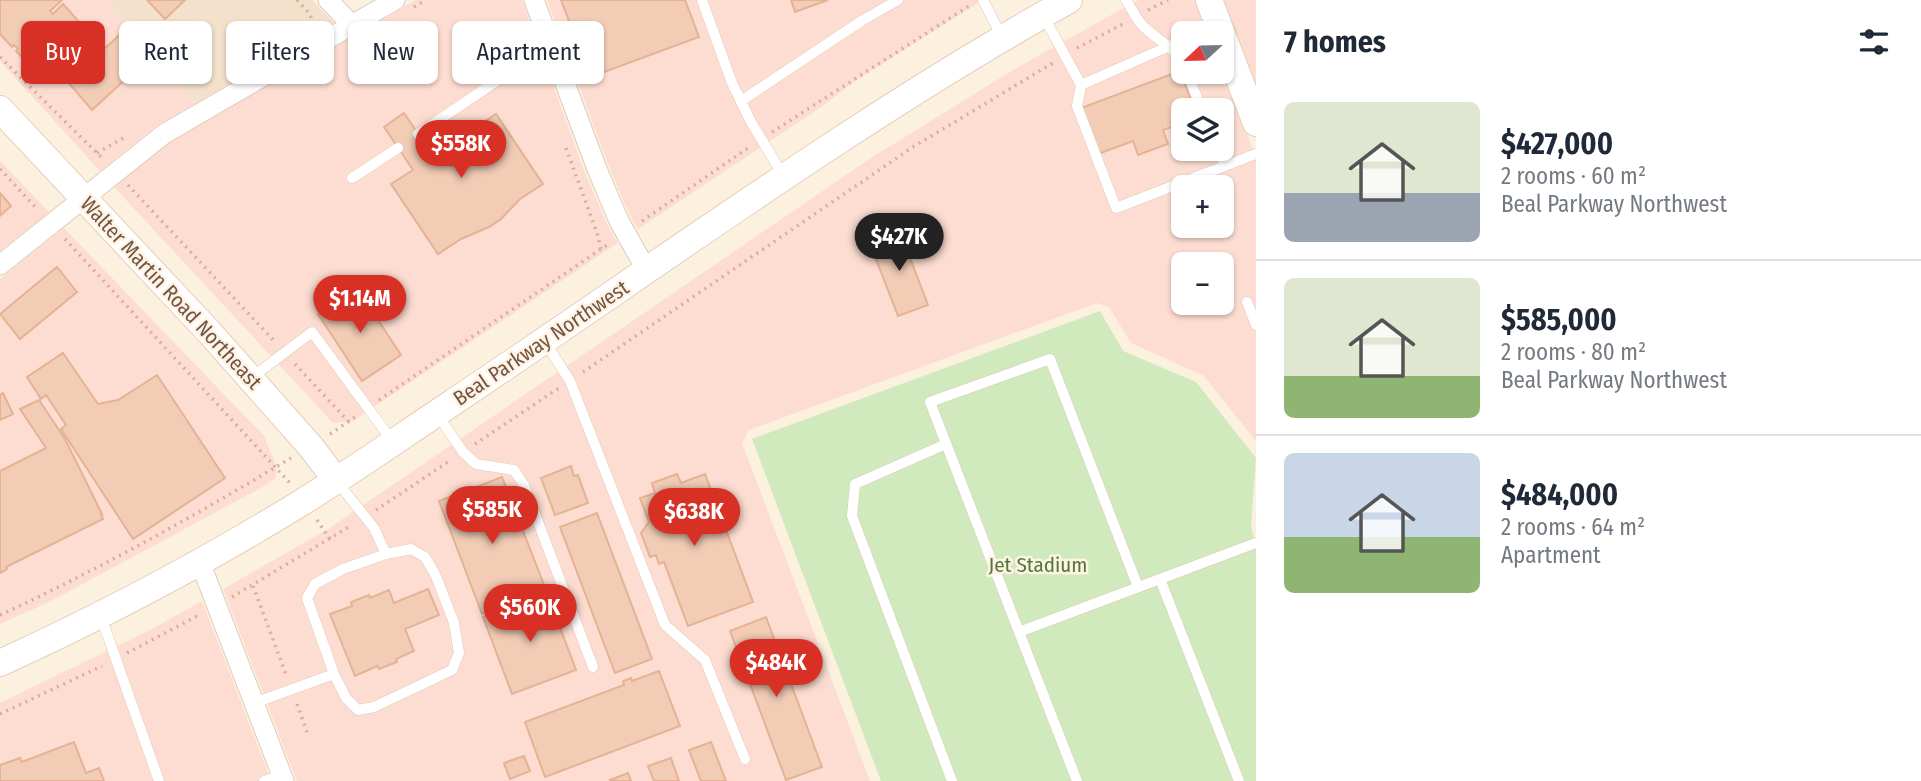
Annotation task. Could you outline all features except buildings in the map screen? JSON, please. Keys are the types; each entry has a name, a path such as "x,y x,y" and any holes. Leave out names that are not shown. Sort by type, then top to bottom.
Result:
{"main road":[{"name":"Beal Parkway Northwest","path":"0,663 70,631 200,562 304,501 906,96 1069,0"},
{"path":"1209,0 1209,21"},
{"path":"1234,79 1256,123"},
{"name":"Walter Martin Road Northeast","path":"0,109 251,379 311,447 336,480"}],"street":[{"path":"328,0 348,21"},
{"path":"359,21 395,0"},
{"path":"534,0 597,169 647,271"},
{"path":"0,265 164,134 348,27"},
{"path":"200,562 254,703 277,779"}],"lane":[{"path":"702,0 741,101 784,178"},
{"path":"741,101 863,20 898,0"},
{"path":"983,0 1003,37"},
{"path":"1126,0 1143,26 1171,49"},
{"path":"1043,15 1080,85 1077,106 1116,208 1256,154"},
{"path":"1080,85 1171,45"},
{"path":"418,134 492,84"},
{"path":"352,178 398,148"},
{"path":"1223,161 1225,166"},
{"path":"1247,302 1256,325"},
{"path":"251,379 312,332 393,442"},
{"path":"544,341 570,381 665,625 705,660 745,759"},
{"path":"1077,781 930,402 1050,359 1138,587"},
{"path":"437,413 463,452 476,464 514,470 524,485 593,667"},
{"path":"946,444 855,484 852,516 952,781"},
{"path":"336,480 374,528 386,554"},
{"path":"1019,632 1256,543"},
{"path":"411,548 425,556 436,576 454,623 459,653 452,670 374,708 358,709 346,698 334,674 307,598 315,584 343,569 386,554 411,548"},
{"path":"1160,579 1238,781"},
{"path":"100,615 159,781"},
{"path":"254,703 334,674"}],"path":[{"path":"297,0 313,21"},
{"path":"0,715 217,606 366,517 913,147 1065,55 1168,0"},
{"path":"0,615 120,556 311,447 761,139 970,5"},
{"path":"0,57 116,172 349,422"},
{"path":"0,169 276,467 330,539"},
{"path":"253,585 308,735"}],"shaded area":[{"path":"0,0 105,0 124,21 119,21 119,84 179,84 196,103 156,126 100,171 0,61"},
{"path":"105,0 312,0 332,21 226,21 226,84 229,84 196,103 179,84 212,84 212,21 124,21"},
{"path":"415,0 522,0 530,21 452,21 452,84 553,84 585,173 618,243 353,421 333,423 114,187 170,142 270,84 334,84 334,47 348,39 348,84 438,84 438,21 381,21"},
{"path":"547,0 983,0 858,79 823,106 638,229 608,164 578,84 604,84 604,21 555,21"},
{"path":"1138,0 1196,0 1204,21 1171,21 1171,84 1229,84 1234,98 1171,98 1171,161 1234,161 1234,98 1256,158 1256,441 1204,376 1131,343 1109,307 1097,303 749,430 742,443 870,781 297,781 223,589 328,529 871,158 1013,70"},
{"path":"1222,0 1256,0 1256,89 1234,31 1234,21 1230,21"},
{"path":"0,161 49,212 0,251"},
{"path":"64,228 264,436 277,468 275,479 259,489 51,601 0,624 0,279"},
{"path":"202,601 271,781 0,781 0,703 150,630"}],"green space":[{"name":"Jet Stadium","path":"1100,311 1123,351 1196,382 1256,458 1251,527 1256,544 1256,781 881,781 752,439"}]}
